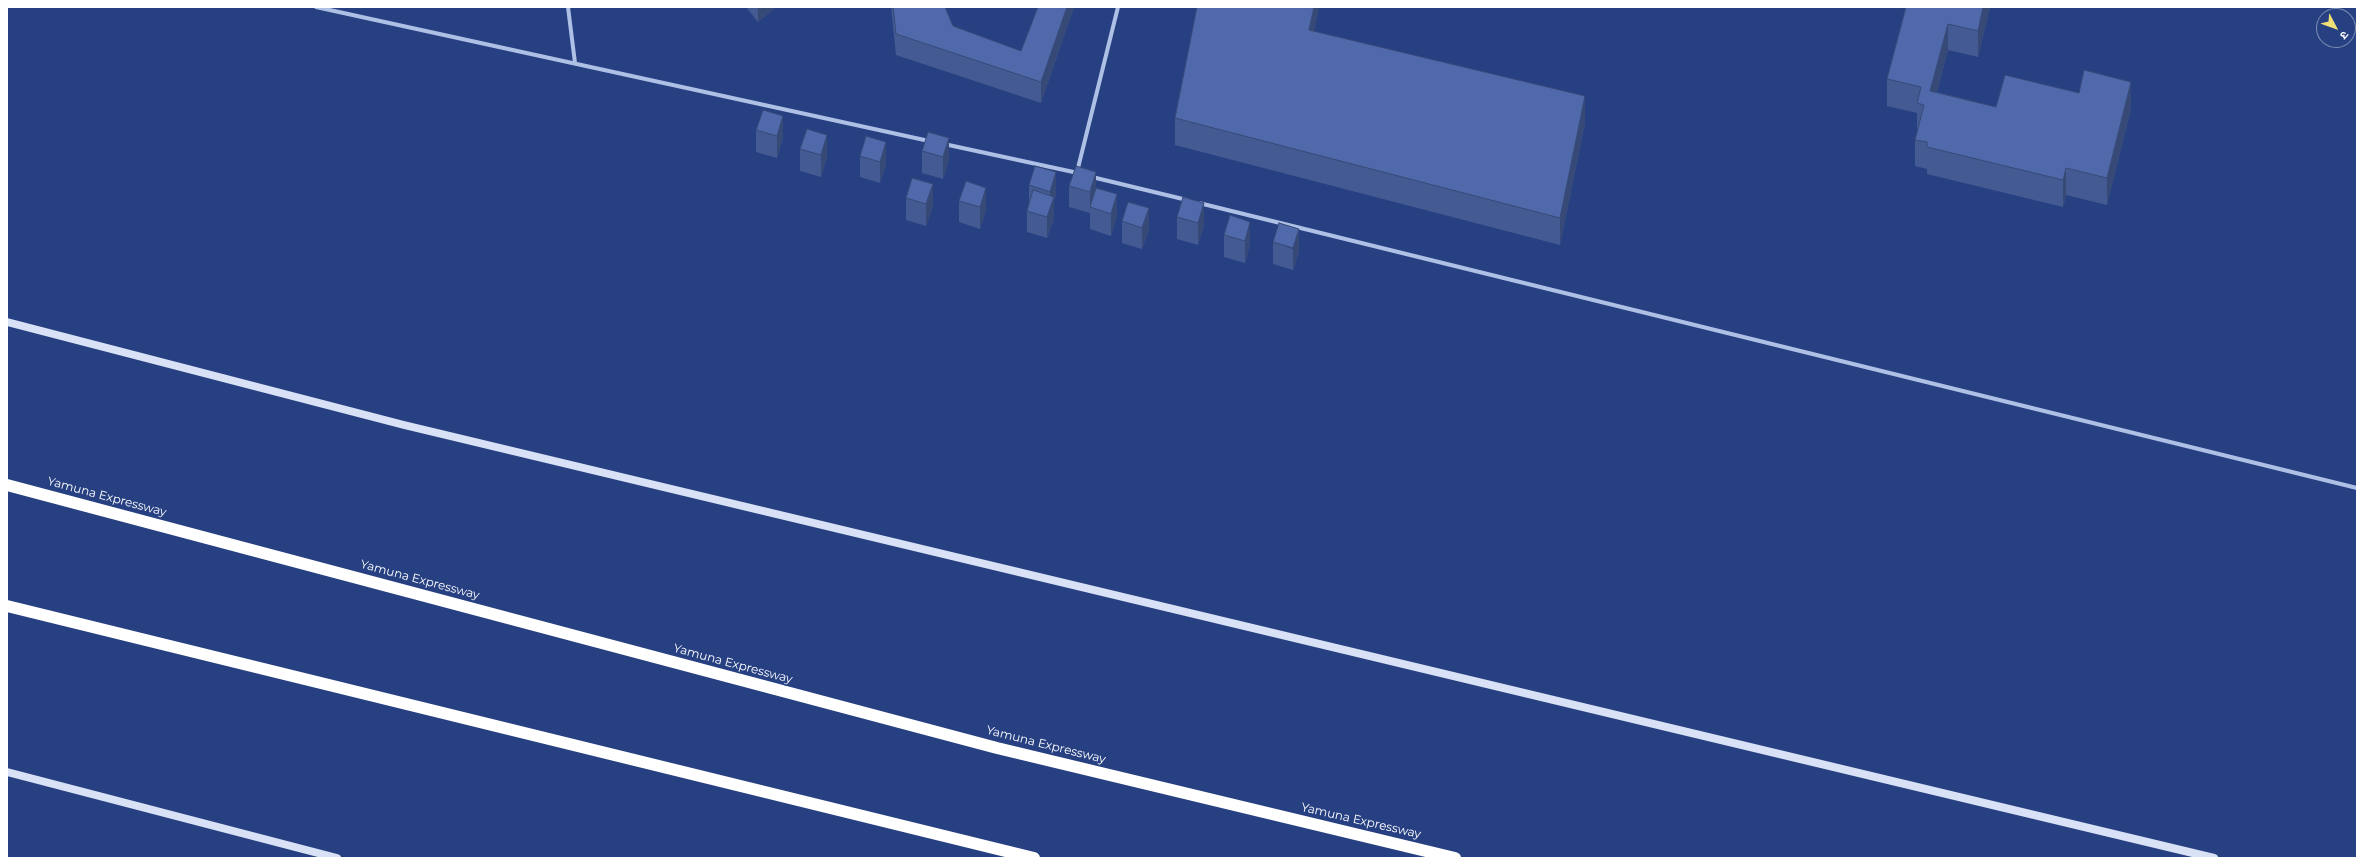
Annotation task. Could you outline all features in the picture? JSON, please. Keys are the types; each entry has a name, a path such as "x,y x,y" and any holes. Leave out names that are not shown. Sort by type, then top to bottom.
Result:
{"highway":[{"name":"Yamuna Expressway","path":"7,485 997,748 1455,858"},
{"path":"7,606 1034,858"}],"street":[{"path":"316,7 1077,173 2357,488"},
{"path":"568,7 575,64"},
{"path":"1077,173 1118,7"},
{"path":"7,322 419,428 2214,858"},
{"path":"7,772 337,858"}],"building":[{"path":"893,7 945,7 953,26 1021,51 1038,7 1067,7 1041,82 896,34"},
{"path":"1197,7 1314,7 1309,30 1585,96 1560,218 1175,118"},
{"path":"1906,7 1983,7 1978,31 1948,24 1930,91 1996,107 2005,75 2079,93 2084,70 2131,82 2107,178 2066,168 2063,180 1927,147 1927,142 1915,140 1924,105 1917,103 1921,87 1887,79"},
{"path":"763,110 783,116 777,136 756,130"},
{"path":"807,129 827,135 821,155 800,149"},
{"path":"928,132 949,138 943,157 922,151"},
{"path":"866,136 886,142 880,162 860,156"},
{"path":"1035,166 1056,172 1050,192 1029,185"},
{"path":"1076,166 1096,172 1090,192 1069,186"},
{"path":"912,178 933,184 926,204 906,198"},
{"path":"966,181 986,188 980,207 959,201"},
{"path":"1096,188 1117,194 1111,214 1090,207"},
{"path":"1033,190 1054,197 1047,217 1027,211"},
{"path":"1183,197 1204,203 1198,223 1177,217"},
{"path":"1128,202 1149,208 1142,228 1122,221"},
{"path":"1230,215 1250,222 1245,241 1224,235"},
{"path":"1279,223 1299,229 1293,248 1273,242"}]}
